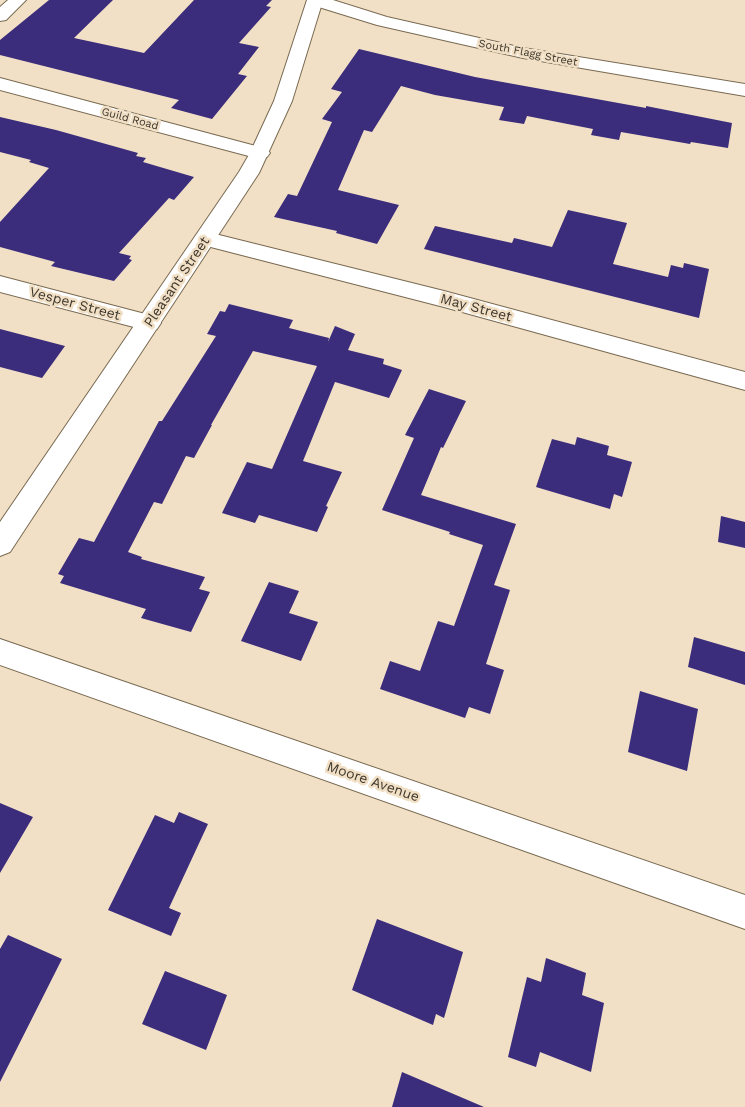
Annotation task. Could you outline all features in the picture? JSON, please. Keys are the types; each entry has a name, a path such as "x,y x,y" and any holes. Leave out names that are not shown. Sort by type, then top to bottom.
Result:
{"street":[{"path":"0,16 18,0"},
{"name":"South Flagg Street","path":"315,0 383,21 505,49 745,90"},
{"name":"Pleasant Street","path":"0,544 150,324 236,194 260,153 283,101 315,0"},
{"name":"Guild Road","path":"0,84 260,153"},
{"name":"May Street","path":"207,238 444,299 745,381"},
{"name":"Vesper Street","path":"0,284 150,324"},
{"name":"Moore Avenue","path":"0,652 745,912"}],"building":[{"path":"49,0 113,0 74,38 144,53 194,0 272,0 266,6 271,7 239,43 259,47 238,74 247,76 212,119 171,108 179,100 0,55 0,40"},
{"path":"359,49 475,77 646,108 646,106 732,123 728,148 691,142 690,144 621,132 619,140 591,135 593,129 527,116 524,124 499,120 504,107 435,95 401,86 372,132 364,130 338,190 399,205 377,244 336,233 337,231 274,217 288,194 297,196 332,122 322,119 342,92 331,89"},
{"path":"0,117 56,130 138,153 136,156 146,158 143,162 194,177 174,200 169,198 119,253 131,256 129,259 132,260 114,281 51,266 55,262 0,247 0,222 49,168 29,162 31,160 0,152"},
{"path":"568,210 627,223 613,264 668,277 671,265 683,268 684,263 709,269 699,318 424,249 435,226 512,243 514,238 552,247"},
{"path":"229,304 293,320 289,328 329,338 328,342 335,326 355,334 348,350 384,359 383,364 402,370 389,398 335,382 303,461 342,472 326,506 328,507 317,532 259,515 255,523 222,513 247,462 272,469 317,366 253,351 194,458 186,456 162,504 154,502 128,552 142,557 141,559 205,577 199,589 210,592 191,632 141,618 146,609 60,583 64,576 58,574 79,538 94,542 159,421 162,421 216,336 207,334 220,311 225,312"},
{"path":"0,329 65,346 42,378 0,367"},
{"path":"429,389 466,401 443,448 441,447 421,495 516,524 494,585 510,590 486,664 504,670 490,714 469,707 465,718 380,689 390,661 420,671 438,621 454,626 483,545 382,510 414,438 405,435"},
{"path":"577,437 609,446 607,455 632,462 622,497 614,494 610,509 536,487 552,439 575,445"},
{"path":"721,516 745,522 745,548 718,542"},
{"path":"269,582 299,591 289,613 318,622 301,661 241,641"},
{"path":"694,637 745,652 745,685 688,667"},
{"path":"640,691 698,709 687,771 628,752"},
{"path":"0,803 33,817 0,873"},
{"path":"179,812 208,824 169,908 181,913 171,936 108,910 155,815 174,823"},
{"path":"377,919 463,952 444,1018 436,1014 433,1025 352,990"},
{"path":"8,935 62,959 0,1082 0,949"},
{"path":"546,958 586,973 582,995 604,1003 591,1072 540,1052 536,1067 508,1057 527,977 541,982"},
{"path":"165,971 227,995 206,1050 142,1024"},
{"path":"402,1072 484,1107 392,1107"}]}
